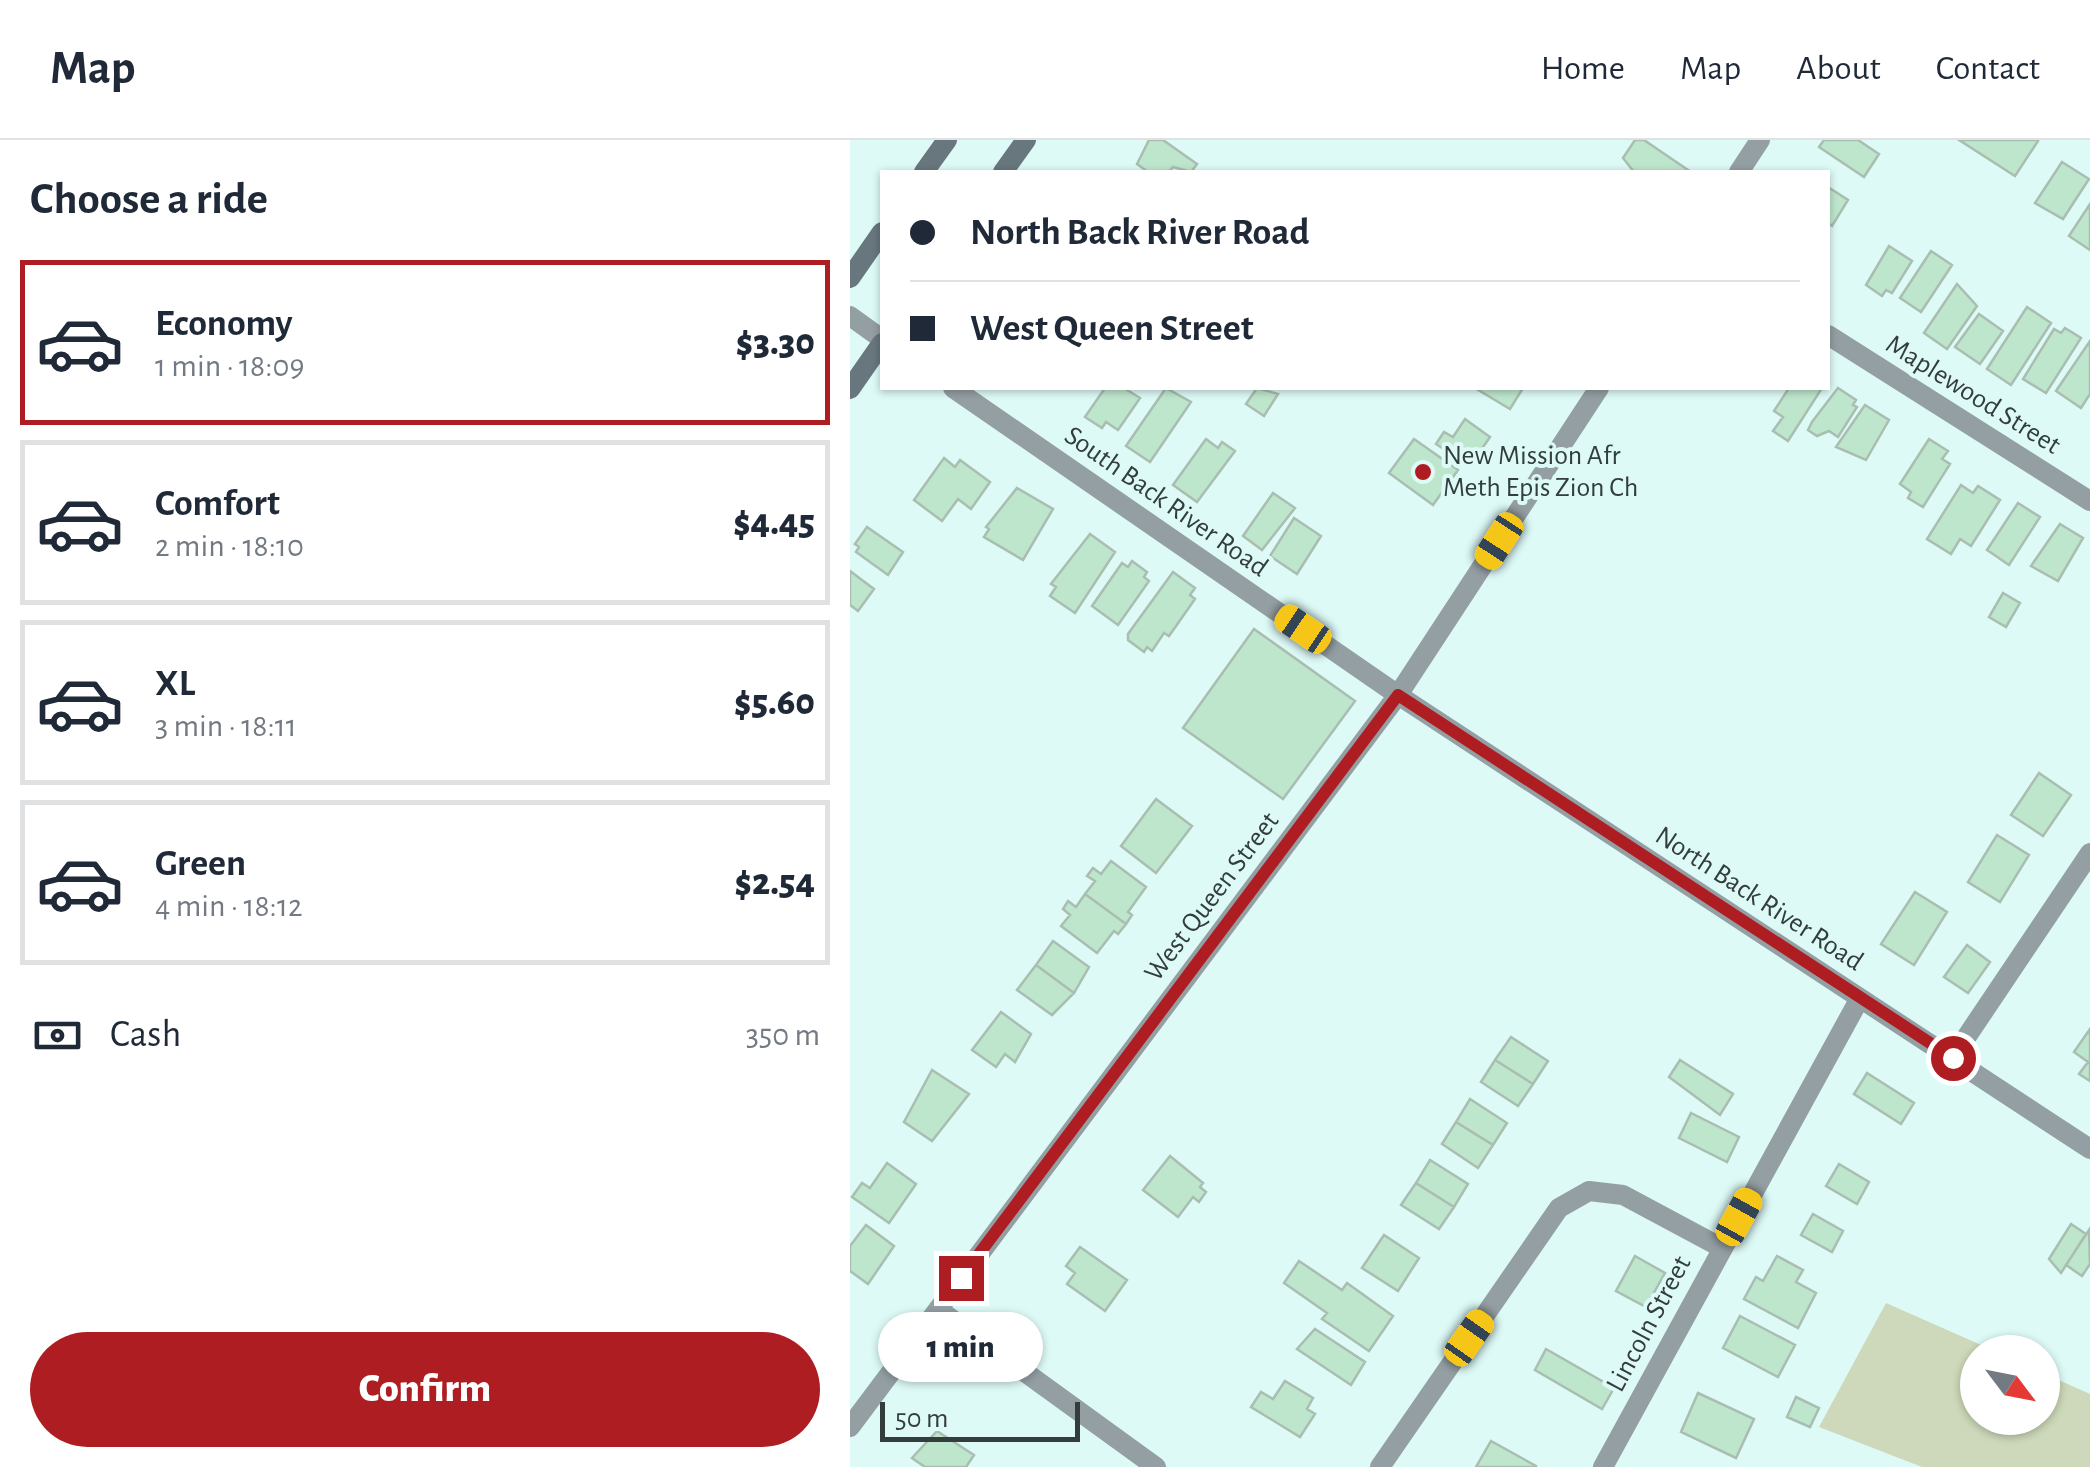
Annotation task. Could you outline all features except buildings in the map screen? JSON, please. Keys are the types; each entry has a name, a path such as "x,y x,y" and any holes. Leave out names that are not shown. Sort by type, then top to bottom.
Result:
{"main road":[{"path":"925,170 947,140"},
{"path":"1004,170 1026,140"},
{"path":"850,278 880,235"},
{"path":"850,389 880,344"}],"street":[{"path":"1740,170 1760,140"},
{"path":"850,316 880,339"},
{"name":"Maplewood Street","path":"1830,337 2090,501"},
{"name":"South Back River Road","path":"956,390 1398,695"},
{"name":"West Queen Street","path":"850,1427 1398,695 1599,390"},
{"name":"North Back River Road","path":"1398,695 2090,1149"},
{"path":"1953,1058 2090,853"},
{"name":"Lincoln Street","path":"1603,1467 1860,998"},
{"path":"1380,1467 1559,1208 1589,1191 1623,1195 1722,1248"},
{"path":"938,1309 1156,1467"}],"green space":[{"path":"1886,1303 1960,1336 1960,1435 2060,1435 2060,1381 2090,1394 2090,1467 1922,1467 1819,1427"}],"place":[{"name":"New Mission Afr Meth Epis Zion Ch","path":"1423,472"}],"route":[{"path":"961,1278 1398,695 1953,1058"}]}
